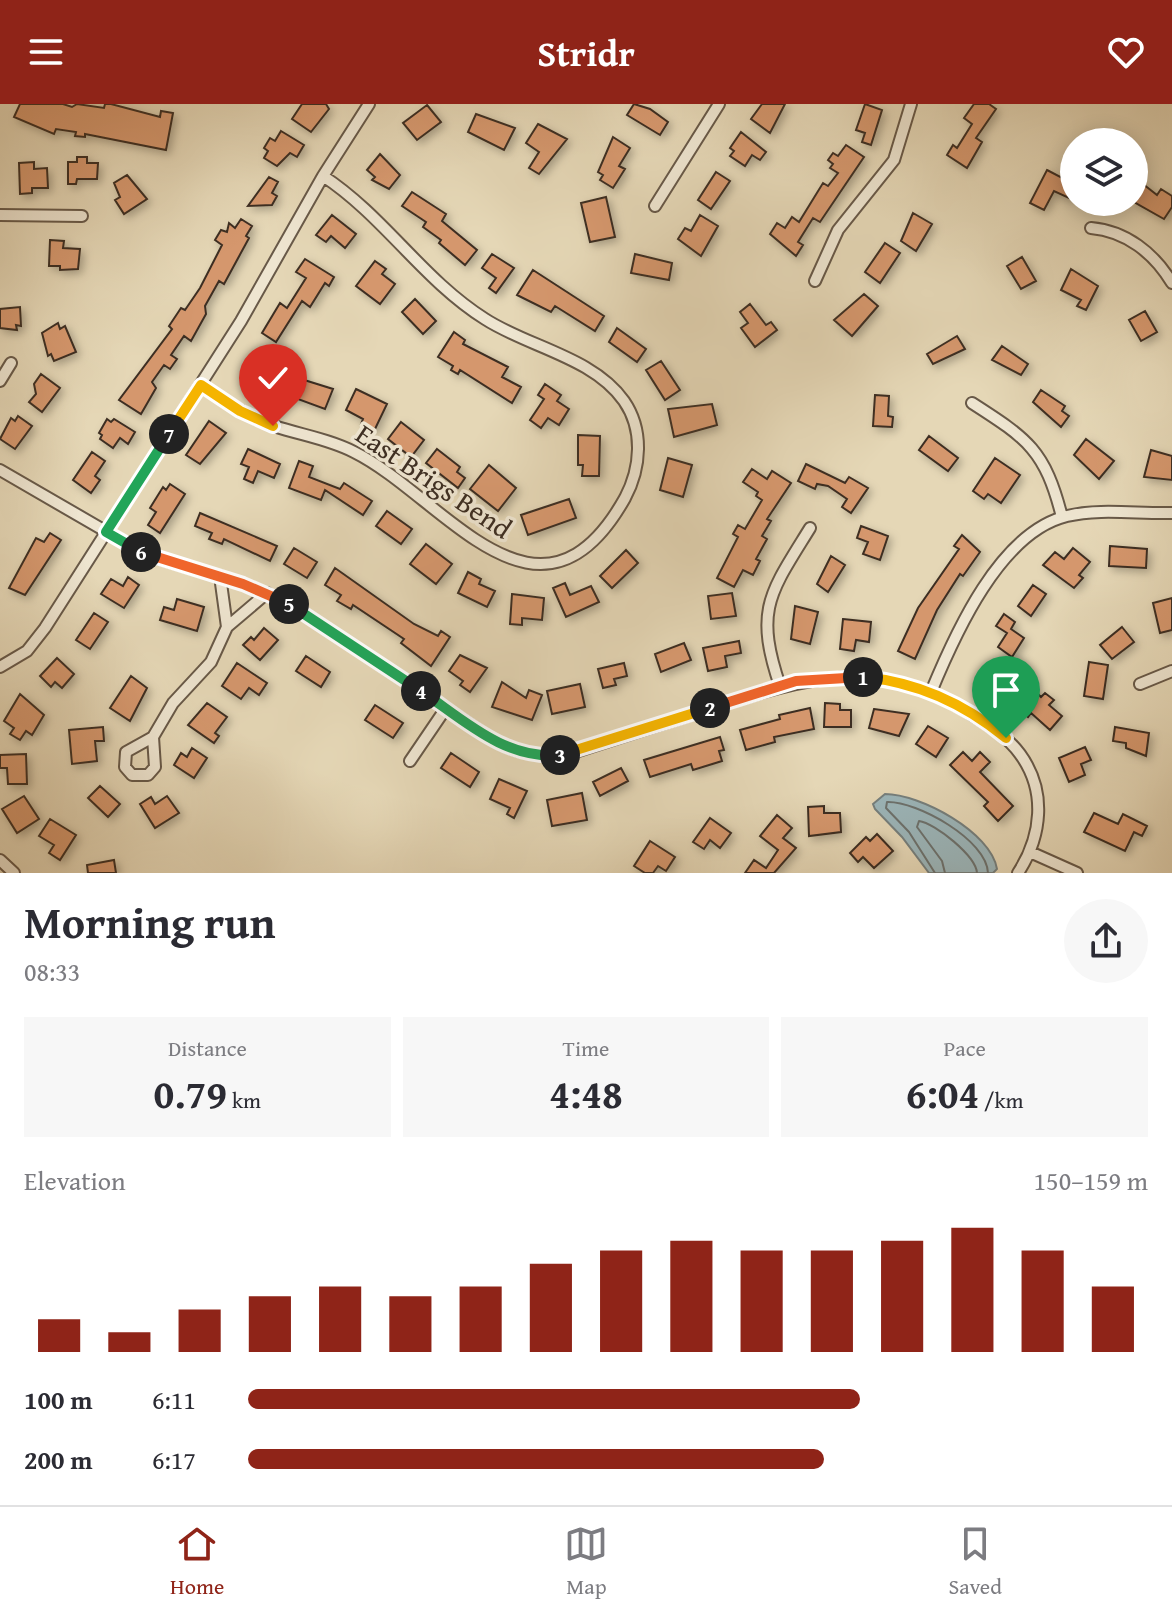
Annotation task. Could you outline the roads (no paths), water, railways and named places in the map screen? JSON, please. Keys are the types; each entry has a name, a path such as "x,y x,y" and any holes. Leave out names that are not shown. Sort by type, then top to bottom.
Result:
{"street":[{"path":"0,667 27,651 36,640 201,385 323,176 369,104"},
{"path":"655,206 718,104"},
{"path":"815,281 838,230 894,160 911,104"},
{"name":"East Brigs Bend","path":"201,385 253,418 337,444 365,458 479,544 507,559 538,563 569,556 593,541 617,511 633,481 638,447 631,413 611,386 588,369 518,338 481,317 431,276 363,204 323,176"},
{"path":"0,215 82,216"},
{"path":"1091,228 1119,232 1141,247 1172,283"},
{"path":"0,381 11,363"},
{"path":"972,403 1021,436 1039,455 1051,476 1062,517"},
{"path":"0,470 145,554 267,593 309,616 506,748 533,755 558,756 814,678 856,676 901,683 931,692 996,730 1025,761 1034,781 1039,809 1030,852 1018,873"},
{"path":"931,692 957,632 1012,550 1032,531 1062,517 1172,513"},
{"path":"780,686 767,643 766,616 778,580 810,528"},
{"path":"220,576 227,627"},
{"path":"153,737 173,703 211,662 227,627 267,593"},
{"path":"1140,684 1172,671"},
{"path":"410,761 446,708"},
{"path":"1030,852 1077,873"},
{"path":"0,860 14,873"}],"water":[{"path":"885,794 916,801 952,818 982,842 992,855 997,869 993,873 929,873 902,837 875,809 873,804"}]}
